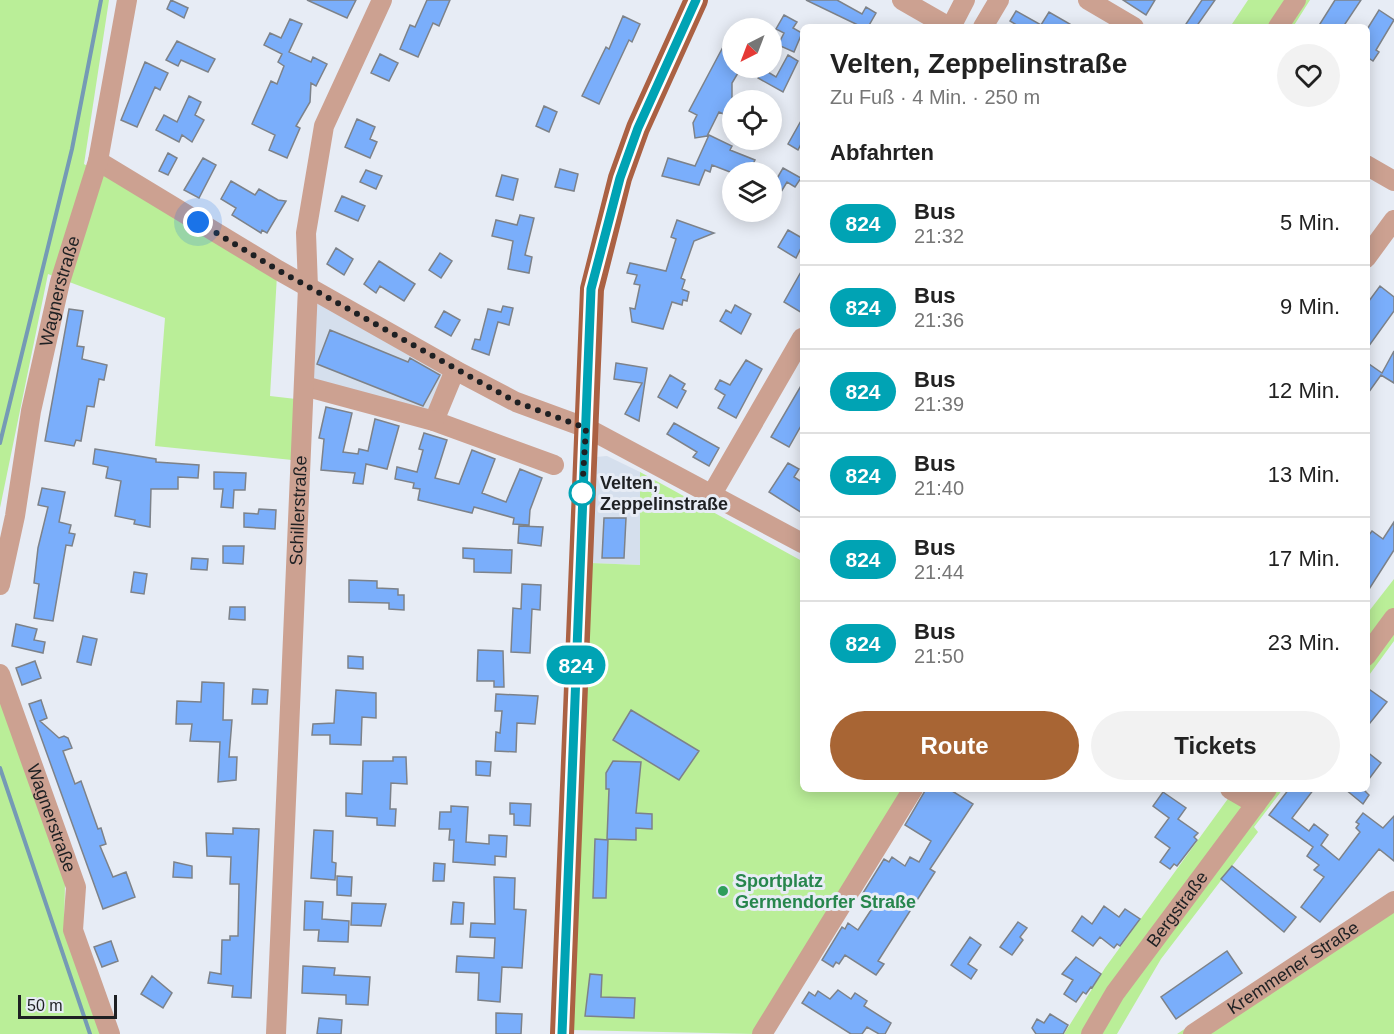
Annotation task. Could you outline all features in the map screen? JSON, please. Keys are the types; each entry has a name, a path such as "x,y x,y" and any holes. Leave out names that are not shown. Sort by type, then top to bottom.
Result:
{"main road":[{"path":"562,1034 591,289 620,178 638,128 696,0"}],"street":[{"name":"Wagnerstraße","path":"0,585 15,516 31,411 60,282 98,161 127,0"},
{"name":"Schillerstraße","path":"276,1034 278,1031 288,712 308,287 306,233 324,126 382,0"},
{"path":"902,0 945,24"},
{"path":"952,24 965,0"},
{"path":"985,24 999,0"},
{"path":"1088,0 1129,24"},
{"path":"1280,24 1296,0"},
{"path":"98,161 308,287 455,370 516,402 586,428 800,542"},
{"path":"1370,167 1394,181"},
{"path":"1370,253 1394,220"},
{"path":"712,494 800,341"},
{"path":"434,421 455,370"},
{"path":"304,386 434,421 554,465"},
{"path":"1370,651 1394,618"},
{"name":"Wagnerstraße","path":"0,674 76,887 73,930 110,1034"},
{"path":"762,1034 910,792"},
{"path":"1243,792 1261,796"},
{"name":"Bergstraße","path":"1091,1034 1115,993 1261,796"},
{"name":"Kremmener Straße","path":"1193,1034 1394,902"}],"shaded area":[{"path":"303,289 458,378 439,418 297,380"},
{"path":"607,456 640,472 640,565 591,563 595,457"}],"green space":[{"path":"0,0 109,0 84,164 277,275 270,396 296,399 292,460 155,446 165,318 48,274 0,508"},
{"path":"1248,0 1310,0 1295,24 1232,24"},
{"path":"640,472 800,560 800,792 903,792 755,1034 571,1030 591,563 640,565"},
{"path":"1394,579 1394,641 1370,674 1370,610"},
{"path":"0,685 65,883 64,932 104,1034 0,1034"},
{"path":"1233,792 1281,792 1254,827 1258,832 1161,959 1117,1034 1064,1034 1105,968"},
{"path":"1394,891 1394,1034 1177,1034"}],"building":[{"path":"171,0 188,8 184,18 167,9"},
{"path":"307,0 356,0 347,18"},
{"path":"427,0 450,0 439,26 433,23 418,57 400,49 410,25 415,27"},
{"path":"806,0 837,0 862,14 866,7 876,13 870,24 856,24"},
{"path":"1123,0 1155,0 1146,15"},
{"path":"1202,0 1215,0 1198,24 1186,24"},
{"path":"1335,0 1361,0 1345,24 1320,24"},
{"path":"1379,10 1394,20 1376,50 1379,52 1373,61 1370,59 1370,25"},
{"path":"1016,11 1039,24 1015,24 1010,21"},
{"path":"1049,12 1070,24 1042,24"},
{"path":"784,15 797,22 793,28 800,32 794,52 782,47 784,33 782,32 782,18"},
{"path":"623,16 640,24 632,42 629,40 599,104 582,96 606,47 609,49"},
{"path":"290,19 302,24 289,52 311,62 313,57 327,64 316,86 311,83 310,102 296,126 300,128 287,158 269,150 275,135 252,124 271,81 277,84 284,66 278,62 282,54 264,45 270,33 281,38"},
{"path":"177,41 215,59 208,72 181,60 178,66 166,60"},
{"path":"722,49 722,78 735,78 732,90 722,90 722,113 719,112 707,136 695,138 693,123 697,115 689,111"},
{"path":"380,54 398,63 389,81 371,73"},
{"path":"788,55 798,61 783,92 758,78 782,78 782,66"},
{"path":"145,62 168,73 160,90 155,87 137,127 121,120"},
{"path":"189,96 201,102 195,115 204,120 192,142 182,135 179,142 156,130 164,115 177,122"},
{"path":"544,106 557,112 549,132 536,126"},
{"path":"357,119 375,127 370,139 377,142 370,158 345,147"},
{"path":"800,123 798,150 788,144"},
{"path":"709,135 722,141 722,150 730,150 755,160 754,162 722,162 722,169 712,165 710,172 705,170 699,185 662,176 668,158 695,166"},
{"path":"168,153 177,158 168,175 159,171"},
{"path":"203,158 216,165 199,198 184,190"},
{"path":"783,168 800,177 795,187 787,182 782,190"},
{"path":"560,169 578,174 574,191 555,187"},
{"path":"366,170 382,176 376,189 360,182"},
{"path":"502,175 518,179 513,200 496,196"},
{"path":"231,181 255,195 259,189 278,200 286,201 267,233 262,230 261,233 232,215 236,208 221,199"},
{"path":"342,196 365,206 358,221 335,211"},
{"path":"520,215 534,218 525,255 532,257 529,273 508,269 513,241 492,236 496,220 517,225"},
{"path":"677,220 714,233 694,241 681,278 685,280 682,289 689,292 687,301 683,300 682,305 672,302 663,329 632,322 630,308 635,309 640,285 634,284 637,275 627,273 630,263 666,271 676,239 671,237"},
{"path":"788,230 800,237 800,250 796,258 778,247"},
{"path":"336,248 353,259 344,275 327,264"},
{"path":"440,253 452,261 441,278 429,270"},
{"path":"379,261 415,284 404,301 380,286 376,293 364,284"},
{"path":"800,274 800,312 784,302"},
{"path":"1380,286 1394,297 1394,311 1370,344 1370,300"},
{"path":"735,305 751,314 741,334 720,321 726,310 731,313"},
{"path":"503,306 513,308 509,325 498,322 489,355 472,349 475,339 480,340 488,309 501,312"},
{"path":"69,309 83,311 77,346 84,347 82,359 107,365 104,380 99,379 94,407 87,406 81,441 76,440 74,446 45,441"},
{"path":"444,311 460,320 451,336 435,327"},
{"path":"330,330 408,362 410,358 440,375 423,406 317,364"},
{"path":"1394,351 1394,383 1381,375 1370,390 1370,365 1382,373"},
{"path":"746,360 762,369 736,418 718,408 725,395 715,389 720,380 730,385"},
{"path":"616,363 647,368 639,421 625,414 642,383 614,379"},
{"path":"670,375 685,384 682,389 686,391 677,408 658,397"},
{"path":"800,387 800,428 789,447 771,437"},
{"path":"326,407 352,413 343,452 358,454 359,449 368,451 375,419 399,426 387,469 366,464 363,484 353,483 355,473 321,470 324,439 319,438"},
{"path":"674,423 719,448 709,466 693,457 697,452 667,434"},
{"path":"424,433 447,440 435,478 459,484 472,450 495,459 482,493 506,502 520,469 542,478 530,510 529,525 513,524 514,518 474,507 472,513 418,500 420,489 413,488 414,483 395,479 397,467 417,472 423,450 419,449"},
{"path":"95,449 156,459 156,462 199,465 198,478 178,477 178,489 151,489 150,527 134,524 135,520 115,516 121,481 106,478 108,467 93,464"},
{"path":"788,463 799,469 794,477 800,481 800,512 769,492"},
{"path":"214,472 246,473 245,490 234,490 233,508 221,507 223,489 214,489"},
{"path":"42,488 65,492 59,522 71,525 69,533 75,534 72,546 66,545 53,621 34,618 39,584 34,583 38,548 48,507 38,505"},
{"path":"259,509 276,510 275,529 244,527 244,513 258,514"},
{"path":"604,518 626,518 624,558 602,558"},
{"path":"1394,522 1394,550 1370,588 1370,534 1372,531 1383,539"},
{"path":"519,526 543,527 541,546 518,543"},
{"path":"223,546 244,546 243,564 223,563"},
{"path":"463,548 512,550 511,573 474,572 474,559 463,558"},
{"path":"192,558 208,559 207,570 191,569"},
{"path":"134,572 147,574 144,594 131,592"},
{"path":"349,580 377,581 377,588 398,589 398,595 404,595 404,610 389,609 389,603 349,602"},
{"path":"522,584 541,585 540,610 532,609 530,653 511,652 513,608 521,609"},
{"path":"230,607 245,607 245,620 229,619"},
{"path":"16,624 37,629 34,640 45,642 43,653 12,646"},
{"path":"83,636 97,639 91,665 77,662"},
{"path":"478,650 503,651 504,687 494,687 494,681 477,681"},
{"path":"348,656 363,657 363,669 348,668"},
{"path":"35,661 41,678 22,685 16,668"},
{"path":"202,682 224,683 223,720 232,720 229,757 237,757 236,780 218,782 220,742 190,741 192,724 176,724 177,701 201,702"},
{"path":"253,689 268,690 267,704 252,704"},
{"path":"336,690 376,693 376,718 362,717 361,745 330,744 330,735 312,735 313,724 334,723"},
{"path":"1370,690 1387,702 1370,723"},
{"path":"496,694 538,696 535,724 517,723 516,752 495,751 496,732 500,733 502,711 495,711"},
{"path":"41,700 47,718 40,721 59,738 64,736 68,738 72,748 63,751 75,784 81,781 98,829 101,828 106,844 100,846 113,877 126,872 135,897 103,909 29,704"},
{"path":"631,710 699,751 679,780 613,740"},
{"path":"1370,754 1381,763 1370,778"},
{"path":"393,757 406,757 407,784 391,783 390,809 396,809 395,826 377,825 377,818 346,816 346,793 362,794 363,761 393,761"},
{"path":"476,761 491,762 490,776 476,775"},
{"path":"613,761 641,762 636,813 652,814 652,829 636,828 636,840 607,839 609,789 606,789 606,773"},
{"path":"924,792 954,792 973,804 930,869 935,872 878,961 884,964 876,975 845,955 839,964 836,962 833,967 822,960 842,927 845,929 848,923 858,930 877,901 863,893 884,859 889,862 892,857 905,866 910,857 919,862 931,841 905,825"},
{"path":"1163,792 1186,808 1178,819 1198,833 1194,837 1197,840 1177,866 1174,864 1170,869 1160,862 1170,848 1155,837 1169,818 1153,806"},
{"path":"1287,792 1312,792 1292,818 1309,831 1314,824 1328,835 1321,845 1339,860 1360,832 1356,828 1359,824 1356,822 1363,813 1383,828 1394,816 1394,861 1379,849 1320,922 1301,907 1324,877 1314,870 1319,865 1307,856 1313,847 1269,815"},
{"path":"1349,792 1366,792 1369,795 1363,804"},
{"path":"510,803 531,804 530,826 514,825 514,814 510,814"},
{"path":"451,806 468,807 466,842 489,844 489,835 507,836 506,857 495,856 495,865 453,862 454,840 449,840 450,829 439,829 440,812 451,812"},
{"path":"233,828 259,829 251,998 232,997 233,986 208,983 210,972 221,974 222,940 230,940 230,936 238,936 239,884 230,884 231,857 207,856 206,833 233,834"},
{"path":"314,830 333,831 332,862 336,863 335,880 311,878"},
{"path":"595,839 608,840 606,898 593,898"},
{"path":"174,862 192,866 192,878 173,877"},
{"path":"434,863 445,864 444,881 433,881"},
{"path":"1232,866 1296,917 1284,932 1221,879"},
{"path":"337,876 352,877 351,896 337,895"},
{"path":"494,877 515,878 514,909 526,910 522,968 502,967 500,1002 478,1000 479,973 456,972 457,956 494,958 495,938 470,937 471,923 495,924"},
{"path":"305,901 323,902 322,919 349,921 348,942 318,941 319,930 304,930"},
{"path":"453,902 464,903 463,924 451,924"},
{"path":"352,903 386,904 381,926 351,925"},
{"path":"1104,906 1119,917 1125,909 1140,919 1120,946 1117,944 1114,948 1100,937 1093,946 1072,931 1082,916 1092,924"},
{"path":"1018,922 1027,928 1020,937 1023,940 1012,955 1000,947"},
{"path":"970,937 981,945 968,964 977,970 971,979 951,965"},
{"path":"111,941 118,961 102,967 94,947"},
{"path":"1227,951 1242,973 1176,1019 1161,997"},
{"path":"1076,957 1101,974 1092,988 1086,994 1083,992 1076,1002 1064,994 1073,980 1062,974"},
{"path":"303,966 335,968 334,975 370,977 368,1005 346,1004 346,995 302,993"},
{"path":"590,974 602,975 601,997 635,998 634,1018 585,1016"},
{"path":"152,976 172,993 163,1008 141,994"},
{"path":"838,990 851,999 855,993 867,1001 864,1006 891,1023 885,1034 879,1034 867,1027 862,1034 851,1034 802,1003 809,992 815,996 818,991 830,999"},
{"path":"496,1013 522,1014 521,1034 496,1034"},
{"path":"1050,1014 1068,1025 1063,1034 1036,1034 1032,1028 1037,1019 1044,1023"},
{"path":"319,1018 342,1020 341,1034 317,1034"}],"waterway":[{"path":"0,443 72,149 101,0"},
{"path":"0,768 90,1034"}],"bus line":[{"name":"824","path":"562,1034 591,289 620,178 638,128 696,0"}],"place":[{"name":"Velten, Zeppelinstraße","path":"582,493"},
{"name":"Sportplatz Germendorfer Straße","path":"723,891"}],"route":[{"path":"198,222 455,370 516,402 567,419 586,428 582,493"}]}
